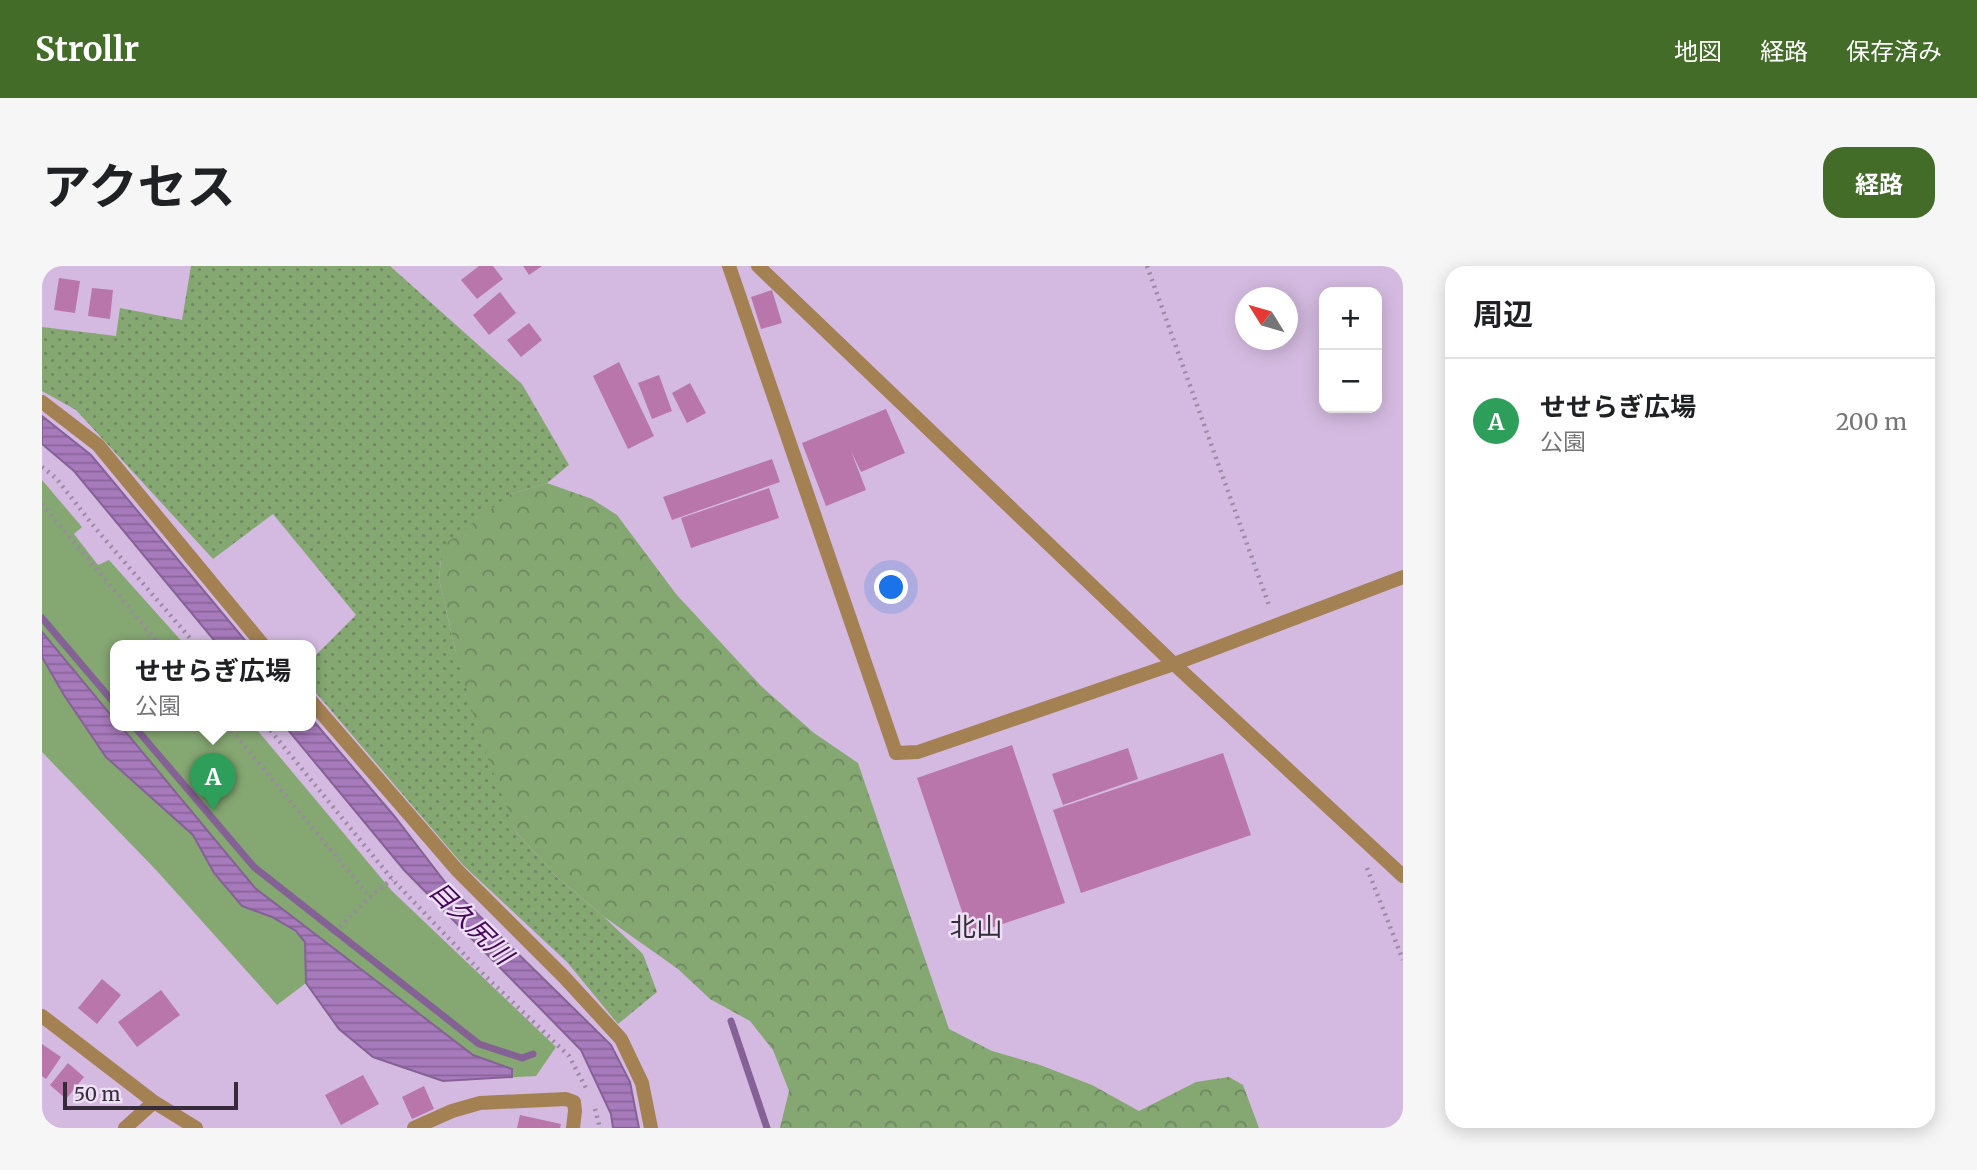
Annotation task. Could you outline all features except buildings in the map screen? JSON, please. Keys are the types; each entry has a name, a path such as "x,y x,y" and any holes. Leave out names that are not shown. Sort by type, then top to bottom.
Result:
{"street":[{"path":"729,266 896,753 918,752 1174,664 1403,577"},
{"path":"758,266 1174,664 1403,876"},
{"path":"42,402 98,445 259,640"},
{"path":"316,707 457,870 565,978 621,1039 642,1083 651,1128"},
{"path":"42,1016 155,1102 196,1128"},
{"path":"414,1128 452,1111 480,1103 566,1099 574,1102 573,1128"},
{"path":"125,1128 155,1102"}],"path":[{"path":"1147,266 1276,625"},
{"path":"42,467 56,478 192,640"},
{"path":"42,504 156,640"},
{"path":"233,731 370,897"},
{"path":"271,731 392,879 479,970 569,1056 589,1092"},
{"path":"1365,864 1403,960"},
{"path":"340,927 392,879"},
{"path":"593,1103 600,1128"}],"green space":[{"path":"191,266 390,266 522,384 569,465 547,483 511,494 441,559 439,579 455,649 516,832 557,877 643,954 657,992 618,1024 567,962 463,865 316,693 316,655 356,615 273,514 213,559 76,410 42,391 42,327 116,336 120,308 182,320"},
{"path":"42,480 82,527 74,534 98,565 109,560 181,640 110,640 110,731 258,731 392,891 556,1047 536,1076 443,1081 373,1057 339,1029 306,983 277,1005 157,871 42,752"},
{"path":"547,483 592,499 617,515 676,594 761,686 814,733 858,763 949,1029 992,1051 1040,1065 1092,1085 1139,1111 1196,1082 1229,1077 1243,1085 1259,1128 780,1128 789,1091 773,1050 750,1021 710,999 678,969 603,916 557,877 516,832 480,738 439,579 441,559 448,542 511,494"}],"water":[{"path":"42,416 91,455 245,640 214,640 74,471 42,444"},
{"path":"42,632 110,714 110,731 125,731 255,888 473,1055 512,1069 512,1077 443,1081 373,1057 339,1029 306,983 305,942 296,931 272,917 242,906 214,873 193,835 106,757 42,657"},
{"name":"目久尻川","path":"316,724 395,817 445,882 611,1045 630,1082 639,1128 613,1128 611,1114 581,1050 404,870 289,731 316,731"}],"waterway":[{"path":"42,618 110,698"},
{"path":"138,731 254,867 479,1044 522,1058 533,1054"},
{"path":"731,1021 767,1128"}],"place":[{"name":"せせらぎ広場","path":"213,811"}],"district":[{"name":"北山","path":"976,927"}]}
